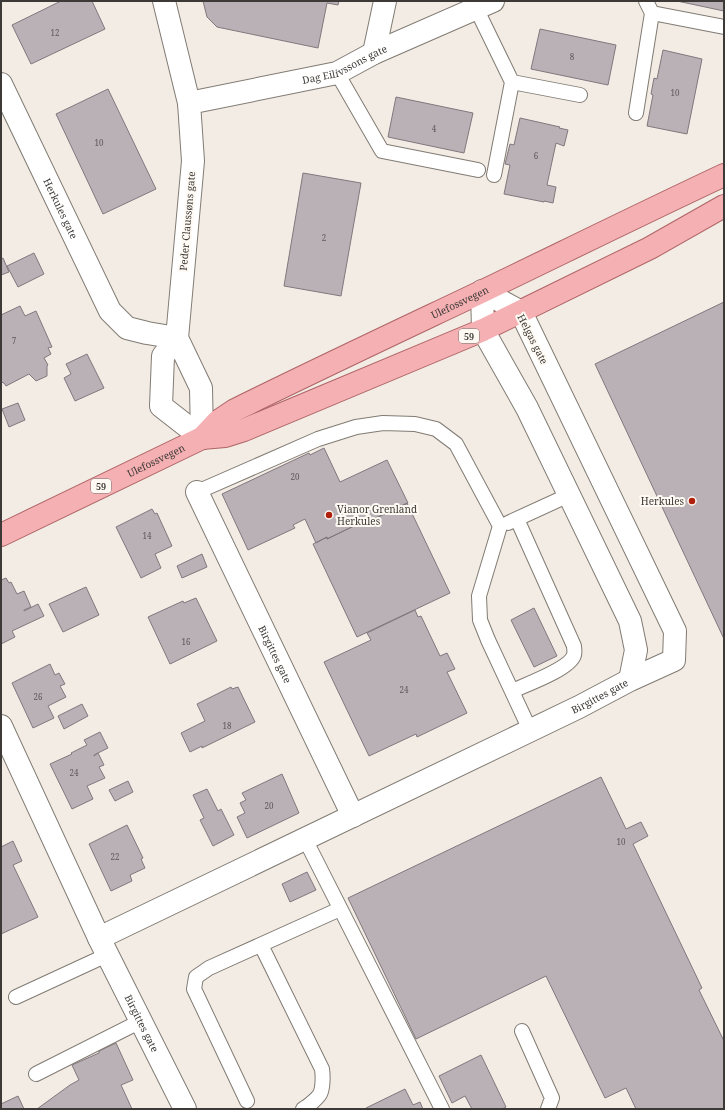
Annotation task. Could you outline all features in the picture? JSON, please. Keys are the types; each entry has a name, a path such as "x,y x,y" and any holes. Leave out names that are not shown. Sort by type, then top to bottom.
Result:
{"main road":[{"name":"Ulefossvegen","path":"202,438 217,422 235,410 348,354 724,175"},
{"name":"Ulefossvegen","path":"1,535 202,438 225,436 244,430 483,330 650,248 724,206"}],"street":[{"name":"Peder Claussøns gate","path":"164,1 189,103 193,161 177,338"},
{"path":"374,53 385,1"},
{"name":"Dag Eilivssons gate","path":"189,103 337,73 374,53 484,5"},
{"name":"Herkules gate","path":"1,84 110,311 127,328 177,338"},
{"path":"482,291 483,330 527,408 630,621 636,650 630,680"},
{"name":"Helgas gate","path":"482,291 521,312 674,632 674,660"},
{"path":"177,338 201,388 202,438 161,406 163,356 177,338"},
{"name":"Birgittes gate","path":"197,492 353,816"},
{"name":"Birgittes gate","path":"103,946 304,839 674,660"},
{"name":"Birgittes gate","path":"1,726 103,946 185,1109"}],"lane":[{"path":"484,5 512,82 494,175"},
{"path":"636,113 649,7 724,27"},
{"path":"337,73 382,151 478,170"},
{"path":"512,82 580,95"},
{"path":"197,492 318,438 356,427 383,423 415,424 436,429 456,444 500,526 479,596 480,620 530,730"},
{"path":"500,526 569,495"},
{"path":"512,691 559,670 570,662 574,655 574,646 516,519"},
{"path":"304,839 442,1109"},
{"path":"247,1101 194,989 196,977 209,968 340,909"},
{"path":"261,945 322,1069 323,1078 320,1094 308,1107 303,1109"},
{"path":"16,997 103,946"},
{"path":"36,1074 141,1022"},
{"path":"522,1031 552,1098 548,1109"}],"building":[{"path":"61,1 92,1 105,29 31,64 12,25"},
{"path":"203,1 339,1 338,5 327,3 318,48 217,27 207,17"},
{"path":"677,1 724,1 724,11"},
{"path":"540,29 616,45 608,85 531,69"},
{"path":"663,50 702,59 687,134 647,126 653,95 651,94 654,78 657,79"},
{"path":"108,89 156,189 103,214 56,114"},
{"path":"396,97 473,113 464,153 388,137"},
{"path":"520,118 568,130 564,146 556,143 547,185 556,187 553,203 504,194 510,165 505,164 510,144 514,145"},
{"path":"303,173 361,183 341,296 284,286"},
{"path":"34,253 44,274 18,287 7,266"},
{"path":"3,258 9,272 1,275 1,259"},
{"name":"Herkules","path":"724,302 724,639 595,364"},
{"path":"20,306 25,316 36,311 52,347 48,348 51,354 44,358 48,365 47,376 36,381 29,374 6,386 1,382 1,315"},
{"path":"87,354 104,388 75,401 64,378 71,374 66,364"},
{"path":"18,403 25,420 9,427 2,409"},
{"path":"324,448 340,482 387,460 408,503 361,525 360,523 316,543 305,519 293,525 295,528 248,550 222,494 309,453 310,455"},
{"path":"407,503 450,593 357,637 313,544 360,523 361,525"},
{"path":"152,509 155,514 157,513 172,546 155,554 161,568 141,578 116,527"},
{"path":"202,554 207,567 182,578 177,566"},
{"path":"6,578 9,583 11,582 17,594 24,591 31,607 24,611 38,604 44,616 12,631 15,637 1,644 1,580"},
{"path":"86,587 99,615 63,632 49,604"},
{"path":"196,598 217,641 170,664 148,617 183,601 184,603"},
{"path":"534,608 557,656 534,667 511,620"},
{"path":"415,610 418,617 421,616 440,656 447,653 455,669 447,672 467,713 417,737 416,734 369,756 324,662 371,640 367,633"},
{"path":"50,664 55,675 59,673 65,684 60,686 66,697 48,706 54,718 33,728 12,683"},
{"path":"231,687 232,689 238,687 255,722 202,748 202,746 190,752 181,733 205,721 197,704"},
{"path":"82,704 88,716 64,729 58,716"},
{"path":"100,732 108,748 98,753 104,765 99,767 105,778 87,786 93,799 72,809 50,764 87,745 84,740"},
{"path":"282,774 299,813 247,838 237,817 245,813 240,803 246,800 242,793"},
{"path":"601,777 626,829 641,822 648,836 633,844 702,988 699,990 724,1041 724,1109 636,1109 626,1088 605,1098 546,976 416,1039 348,898"},
{"path":"128,781 133,792 115,801 109,790"},
{"path":"207,789 218,811 221,809 234,835 213,846 200,820 204,818 193,795"},
{"path":"127,825 143,858 141,859 145,868 130,875 132,881 111,891 89,844"},
{"path":"13,841 22,861 13,865 38,917 1,934 1,847"},
{"path":"307,872 316,890 290,902 282,884"},
{"path":"116,1043 133,1080 121,1085 132,1109 37,1109 79,1080 72,1065 99,1053 99,1051"},
{"path":"481,1055 506,1107 502,1109 472,1109 465,1096 452,1103 439,1076"},
{"path":"405,1089 413,1105 420,1102 423,1109 366,1108"},
{"path":"18,1096 24,1109 1,1109 1,1104"}],"place":[{"name":"Herkules","path":"692,501"},
{"name":"Vianor Grenland Herkules","path":"329,515"}]}
